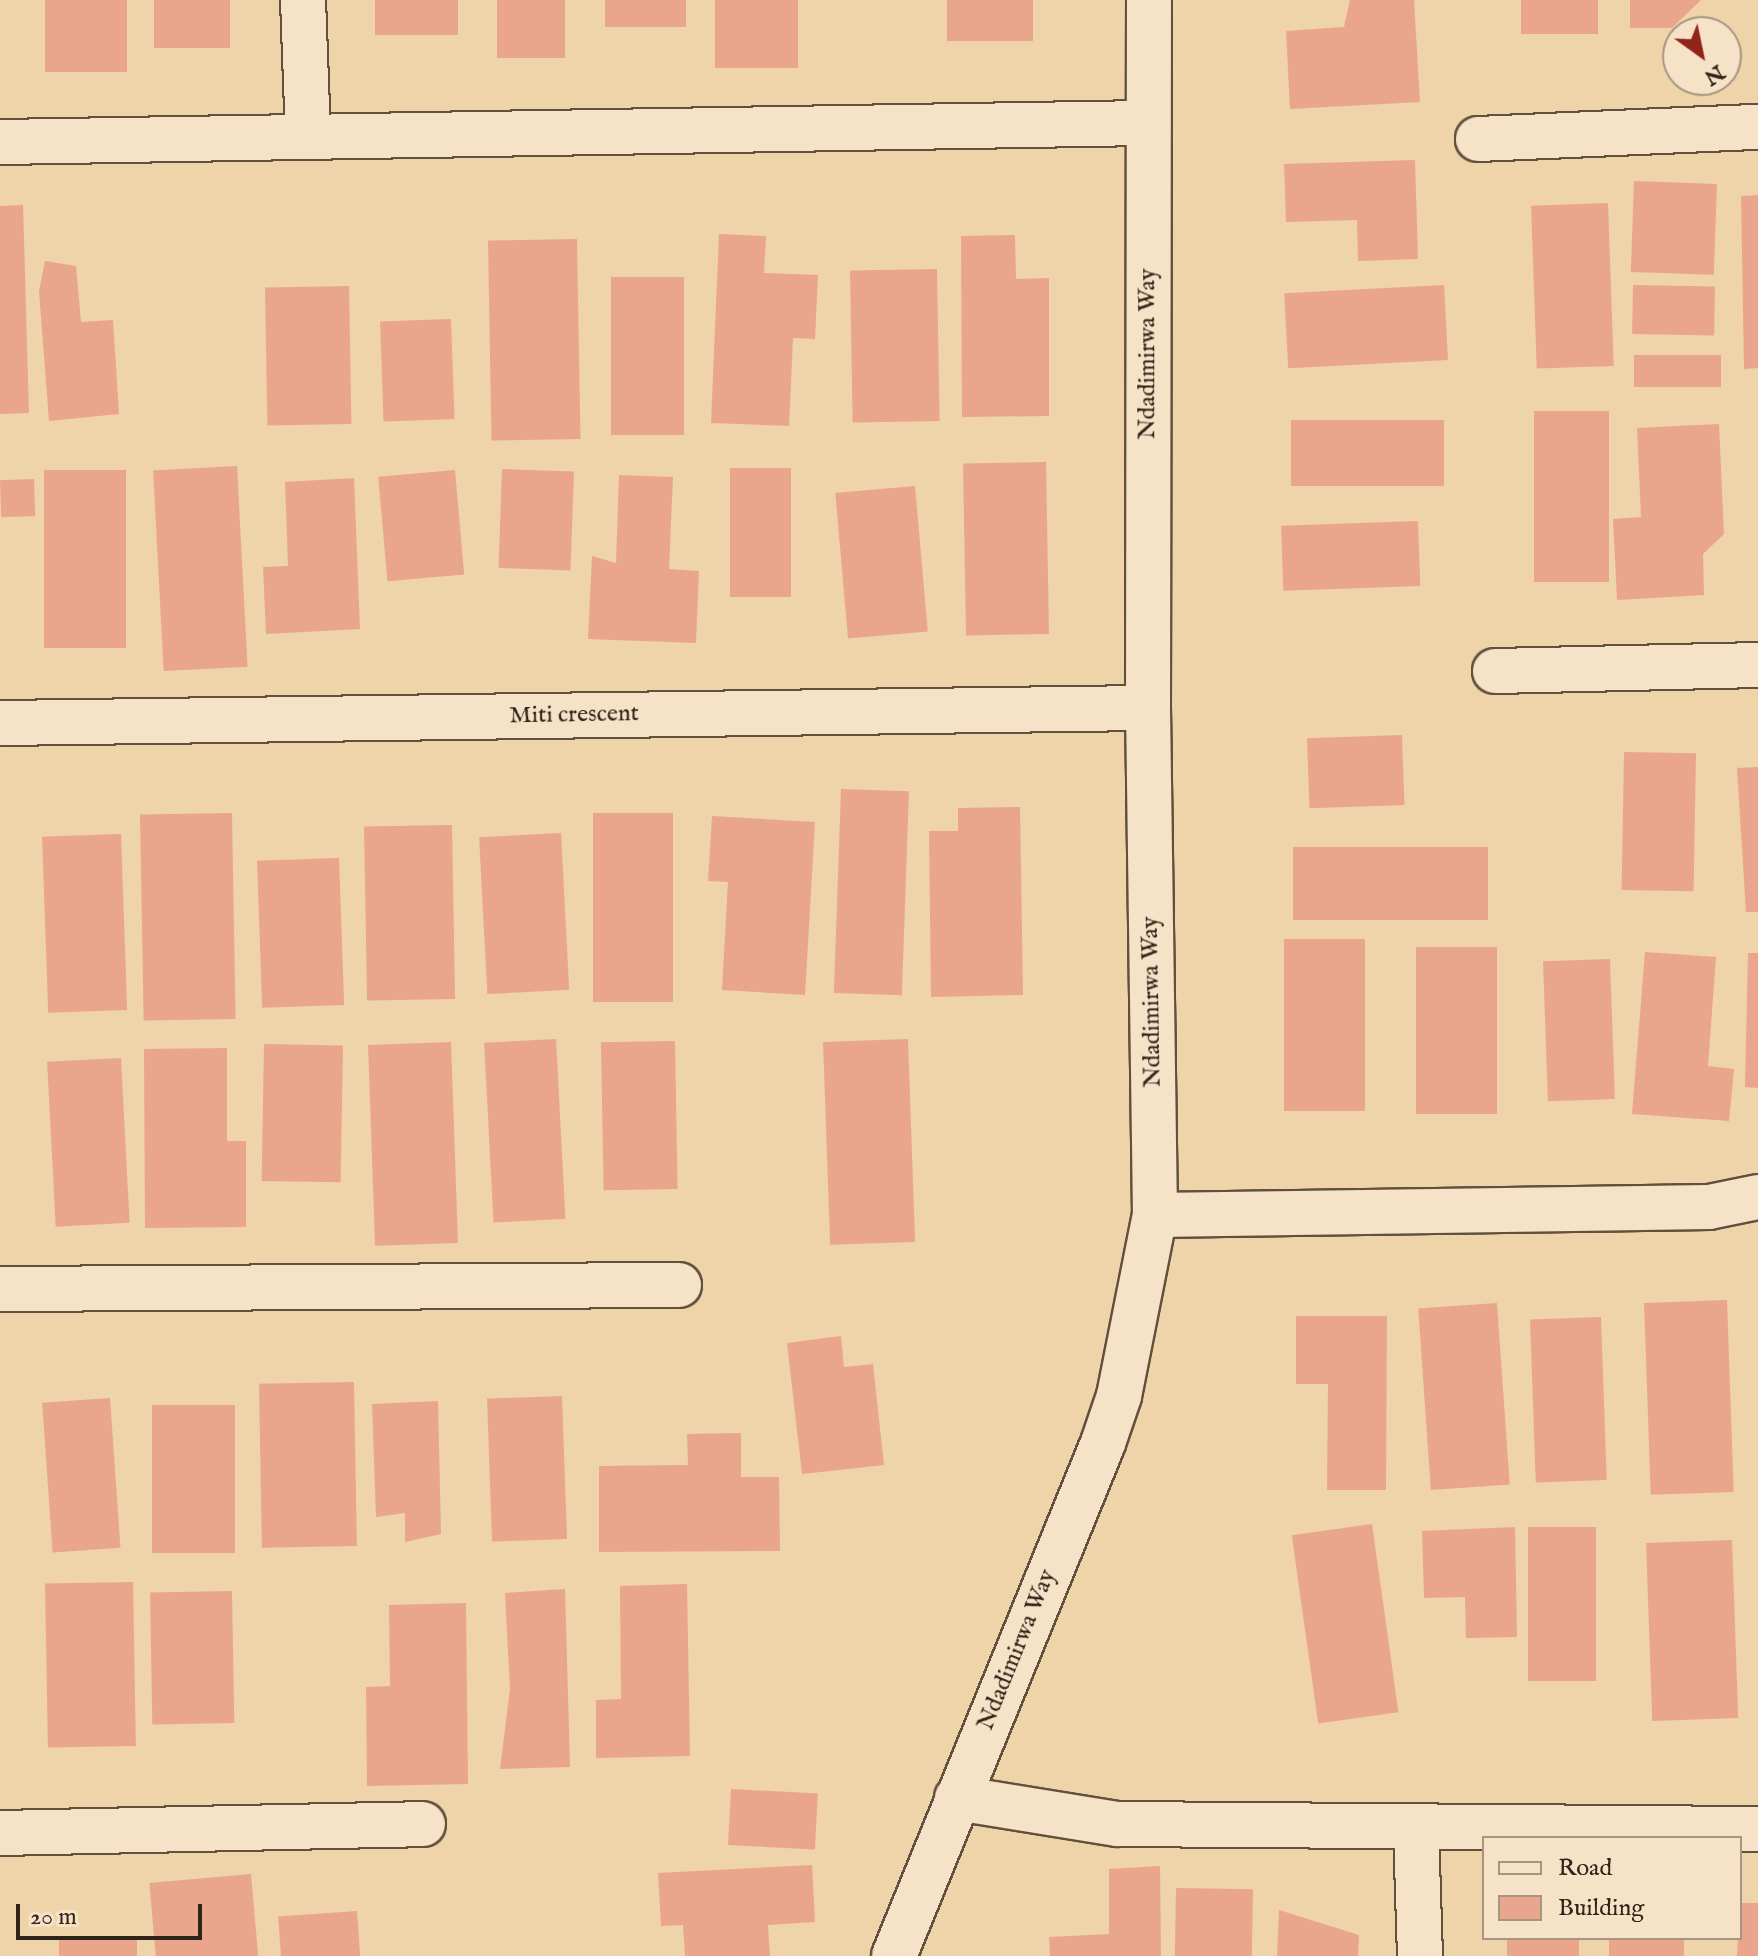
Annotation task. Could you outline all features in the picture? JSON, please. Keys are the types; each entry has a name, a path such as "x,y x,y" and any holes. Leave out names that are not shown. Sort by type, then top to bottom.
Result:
{"street":[{"path":"303,0 308,137"},
{"name":"Ndadimirwa Way","path":"894,1956 1103,1443 1119,1396 1155,1215 1148,708 1149,0"},
{"path":"0,142 1148,123"},
{"path":"1478,139 1758,127"},
{"path":"1495,671 1758,665"},
{"name":"Miti crescent","path":"0,723 1148,708"},
{"path":"1155,1215 1709,1207 1758,1197"},
{"path":"0,1289 679,1285"},
{"path":"957,1798 1117,1824 1416,1829 1758,1829"},
{"path":"0,1833 423,1824"},
{"path":"1416,1829 1420,1956"}],"building":[{"path":"45,0 127,0 127,72 45,72"},
{"path":"154,0 230,0 230,48 154,48"},
{"path":"375,0 458,0 458,35 375,35"},
{"path":"497,0 565,0 565,58 497,58"},
{"path":"605,0 686,0 686,27 605,27"},
{"path":"715,0 798,0 798,68 715,68"},
{"path":"947,0 1033,0 1033,41 947,41"},
{"path":"1350,0 1414,0 1420,102 1290,109 1286,31 1344,27"},
{"path":"1521,0 1598,0 1598,34 1521,34"},
{"path":"1630,0 1701,0 1684,16 1662,16 1662,28 1630,28"},
{"path":"1415,160 1418,259 1358,261 1357,220 1286,222 1284,164"},
{"path":"1634,181 1717,184 1714,275 1631,272"},
{"path":"1758,195 1758,368 1744,369 1741,196"},
{"path":"1608,203 1614,366 1537,369 1531,206"},
{"path":"23,205 29,413 0,414 0,206"},
{"path":"719,234 766,236 764,273 818,275 815,339 793,338 789,426 711,423"},
{"path":"1015,235 1016,279 1049,278 1049,416 962,417 961,236"},
{"path":"577,239 580,439 492,441 488,241"},
{"path":"45,261 76,266 81,322 113,320 119,414 49,421 39,291"},
{"path":"937,269 940,421 853,422 850,271"},
{"path":"611,277 684,277 684,435 611,435"},
{"path":"1444,285 1448,360 1288,368 1284,293"},
{"path":"1633,285 1715,286 1714,335 1632,334"},
{"path":"349,286 351,424 267,425 265,287"},
{"path":"451,319 454,419 384,421 380,321"},
{"path":"1634,355 1721,355 1721,387 1634,387"},
{"path":"1534,411 1609,411 1609,582 1534,582"},
{"path":"1291,420 1444,420 1444,486 1291,486"},
{"path":"1719,424 1724,534 1703,554 1704,595 1617,600 1613,519 1641,517 1637,428"},
{"path":"1046,462 1049,634 966,635 963,463"},
{"path":"237,466 248,667 164,671 153,470"},
{"path":"730,468 791,468 791,597 730,597"},
{"path":"502,469 574,472 571,570 499,568"},
{"path":"44,470 126,470 126,648 44,648"},
{"path":"455,470 464,575 387,581 378,477"},
{"path":"619,475 673,477 669,569 699,571 696,643 588,639 592,556 616,563"},
{"path":"354,478 360,629 266,634 263,567 288,566 285,482"},
{"path":"34,479 35,516 1,517 0,480"},
{"path":"915,486 928,631 848,638 835,493"},
{"path":"1418,521 1420,586 1283,591 1281,526"},
{"path":"1402,735 1404,805 1310,808 1307,738"},
{"path":"1624,752 1696,753 1694,891 1622,890"},
{"path":"1758,767 1758,912 1746,912 1737,768"},
{"path":"841,789 909,791 902,995 834,993"},
{"path":"1020,807 1023,995 931,997 929,831 958,831 958,808"},
{"path":"232,813 236,1019 144,1021 140,815"},
{"path":"593,813 673,813 673,1002 593,1002"},
{"path":"712,816 815,822 805,995 722,990 728,882 708,881"},
{"path":"452,825 455,999 367,1001 364,827"},
{"path":"561,833 569,990 487,994 479,837"},
{"path":"121,834 127,1010 48,1013 42,837"},
{"path":"1293,847 1488,847 1488,920 1293,920"},
{"path":"339,858 344,1005 262,1008 257,861"},
{"path":"1284,939 1365,939 1365,1111 1284,1111"},
{"path":"1416,947 1497,947 1497,1114 1416,1114"},
{"path":"1645,952 1716,957 1708,1066 1734,1069 1729,1121 1632,1114"},
{"path":"1748,953 1758,953 1758,1088 1745,1087"},
{"path":"1610,959 1615,1099 1548,1101 1543,961"},
{"path":"556,1039 565,1219 494,1223 484,1043"},
{"path":"908,1039 915,1242 830,1245 823,1042"},
{"path":"675,1041 678,1189 604,1190 601,1042"},
{"path":"451,1042 458,1243 375,1246 368,1045"},
{"path":"264,1044 343,1045 341,1182 262,1181"},
{"path":"227,1048 227,1141 246,1141 246,1227 145,1228 144,1049"},
{"path":"121,1058 130,1223 56,1227 47,1062"},
{"path":"1727,1300 1734,1492 1651,1495 1644,1303"},
{"path":"1497,1303 1510,1485 1431,1490 1418,1309"},
{"path":"1296,1316 1387,1316 1386,1490 1327,1490 1328,1384 1296,1384"},
{"path":"1601,1317 1607,1480 1536,1482 1530,1319"},
{"path":"841,1336 844,1367 873,1364 884,1465 802,1474 787,1343"},
{"path":"354,1382 357,1546 262,1548 259,1384"},
{"path":"562,1396 567,1539 492,1542 487,1399"},
{"path":"110,1398 120,1548 53,1552 42,1403"},
{"path":"438,1401 441,1534 405,1542 405,1513 376,1517 372,1404"},
{"path":"152,1405 235,1405 235,1553 152,1553"},
{"path":"741,1433 741,1477 779,1477 780,1551 599,1552 599,1466 688,1465 687,1434"},
{"path":"1372,1524 1398,1712 1318,1723 1292,1535"},
{"path":"1515,1527 1517,1637 1466,1638 1465,1597 1424,1598 1422,1531"},
{"path":"1528,1527 1596,1527 1596,1681 1528,1681"},
{"path":"1732,1540 1738,1718 1652,1721 1646,1543"},
{"path":"133,1582 136,1746 48,1748 45,1584"},
{"path":"687,1584 690,1756 596,1758 596,1700 621,1699 620,1586"},
{"path":"565,1589 570,1767 500,1769 510,1689 505,1593"},
{"path":"232,1591 234,1723 152,1724 150,1592"},
{"path":"466,1603 468,1784 367,1786 366,1687 390,1686 389,1605"},
{"path":"731,1789 818,1794 815,1849 728,1845"},
{"path":"812,1865 815,1922 768,1925 770,1956 685,1956 683,1925 661,1926 658,1873"},
{"path":"1160,1866 1161,1956 1050,1956 1049,1937 1109,1934 1109,1869"},
{"path":"251,1874 258,1956 156,1956 149,1883"},
{"path":"1176,1888 1253,1889 1252,1956 1175,1956"},
{"path":"1742,1903 1758,1903 1758,1956 1737,1956 1738,1940 1742,1940"},
{"path":"1279,1910 1359,1935 1358,1956 1277,1956"},
{"path":"357,1911 360,1956 281,1956 278,1917"},
{"path":"59,1940 137,1940 137,1956 59,1956"},
{"path":"1507,1940 1579,1940 1579,1956 1507,1956"},
{"path":"1609,1940 1684,1940 1684,1956 1609,1956"}]}
